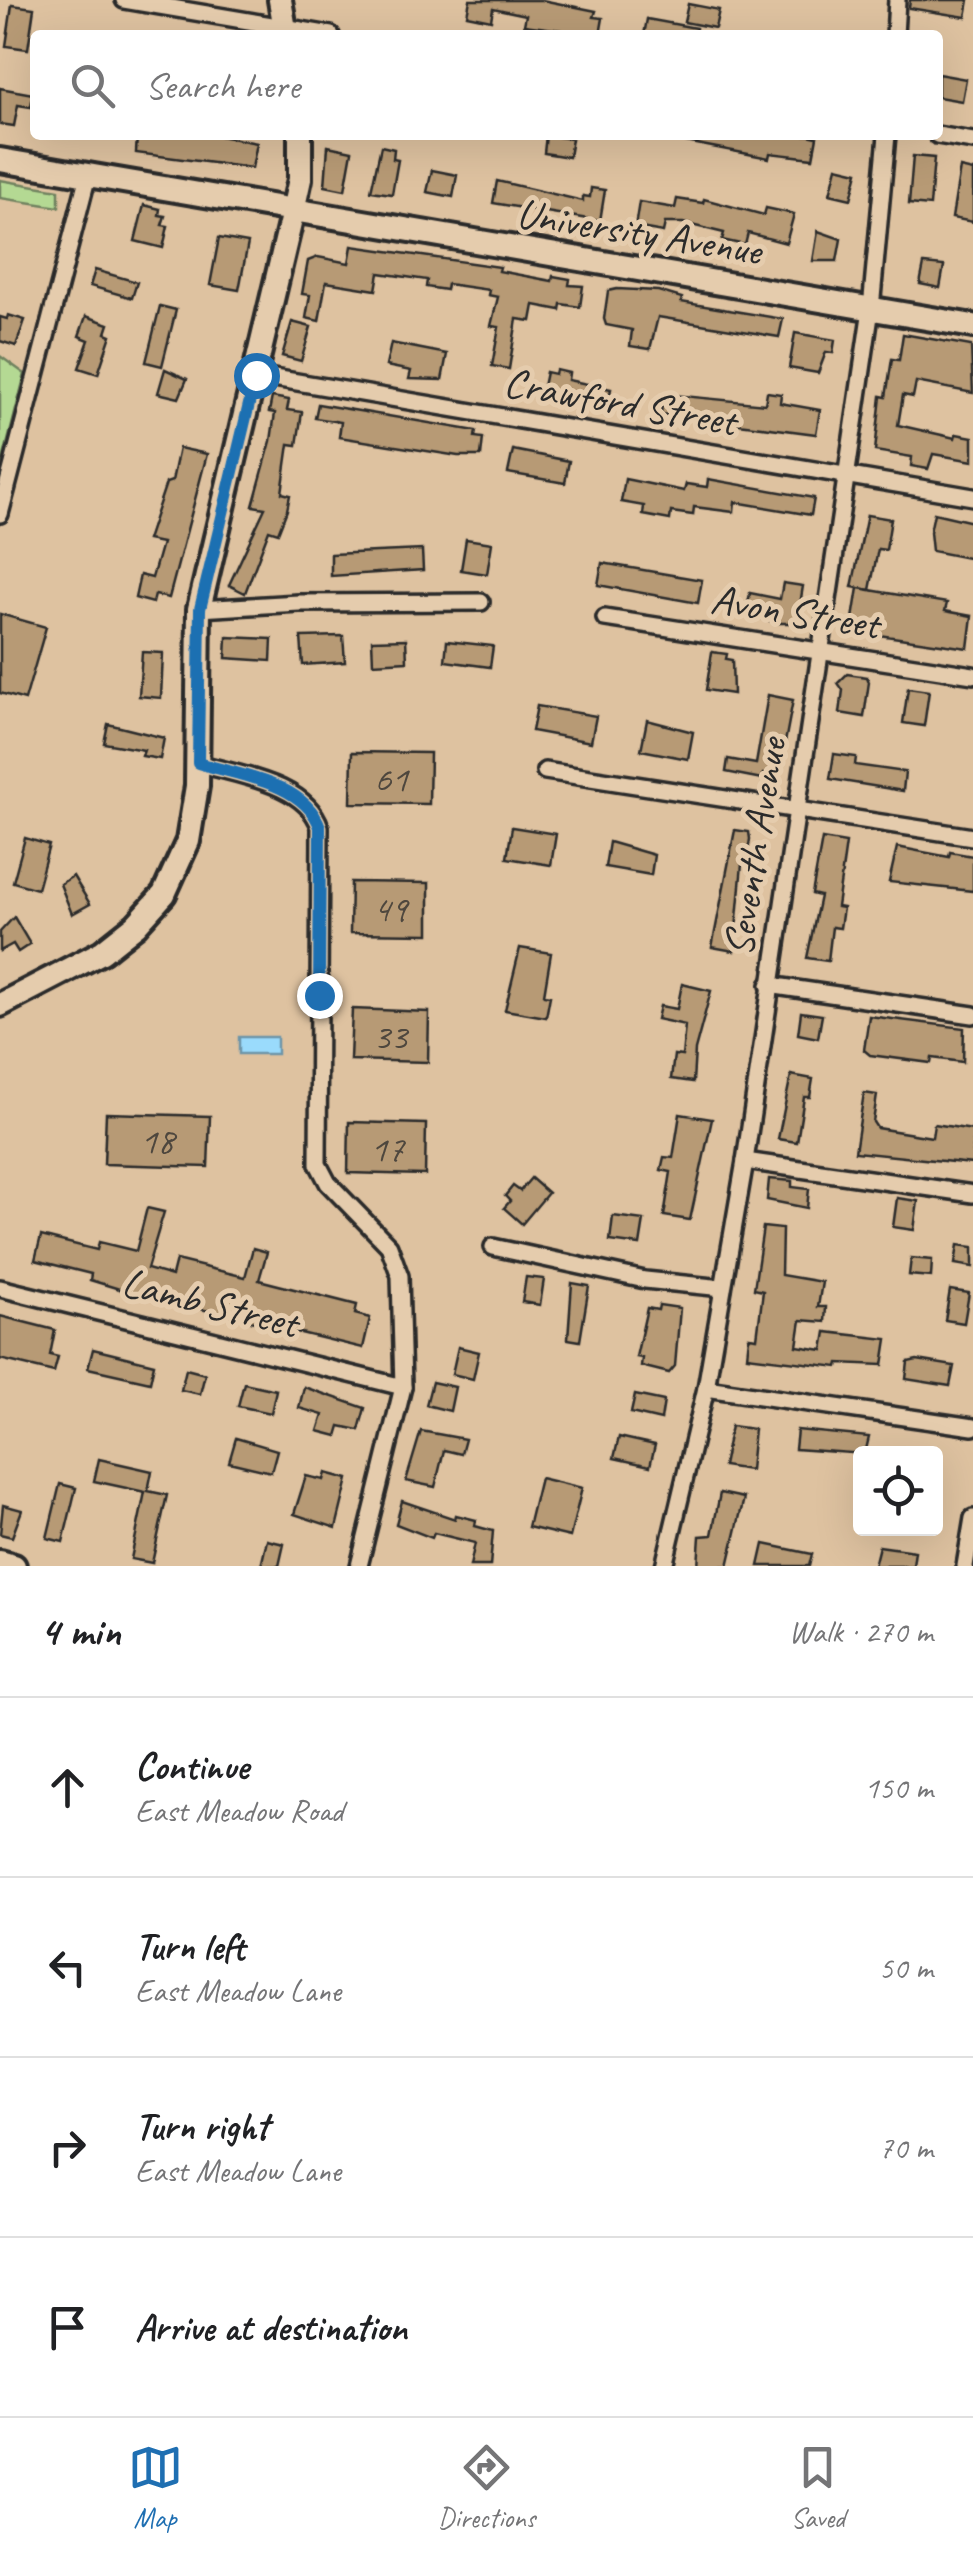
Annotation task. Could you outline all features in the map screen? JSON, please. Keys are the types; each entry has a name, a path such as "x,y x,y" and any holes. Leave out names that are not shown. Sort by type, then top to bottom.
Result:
{"street":[{"path":"124,0 280,30"},
{"path":"280,0 285,30"},
{"path":"895,30 897,0"},
{"path":"943,136 973,141"},
{"path":"0,1005 102,952 164,894 188,841 198,763 200,609 294,211 300,179 300,140"},
{"name":"Seventh Avenue","path":"664,1566 706,1388 745,1160 871,309 888,140"},
{"name":"University Avenue","path":"0,160 973,326"},
{"path":"0,514 88,175"},
{"name":"Crawford Street","path":"256,375 973,497"},
{"path":"200,609 299,602 481,602"},
{"name":"Avon Street","path":"605,618 973,675"},
{"path":"198,763 302,800 315,812 320,827 318,1164 328,1184 394,1252 405,1349 403,1386 359,1566"},
{"path":"545,771 973,837"},
{"path":"769,985 973,1015"},
{"path":"745,1160 973,1194"},
{"path":"493,1247 646,1280 723,1288"},
{"name":"Lamb Street","path":"0,1288 403,1386"},
{"path":"706,1388 973,1428"},
{"path":"965,1566 973,1518"},
{"path":"0,1562 14,1566"}],"green space":[{"path":"0,180 59,190 59,207 0,198"},
{"path":"0,356 25,374 0,472"}],"water":[{"path":"239,1037 277,1037 277,1054 239,1054"}],"building":[{"path":"470,0 542,0 596,11 594,17 603,18 601,30 562,30 524,25 526,15 493,8 491,20 467,15"},
{"path":"910,0 969,0 966,17 909,8"},
{"path":"688,4 719,10 715,28 684,22"},
{"path":"12,5 34,8 28,49 6,46"},
{"path":"647,19 696,28 696,30 645,30"},
{"path":"943,75 966,79 962,101 943,98"},
{"path":"0,88 30,93 30,107 18,105 14,126 0,124"},
{"path":"137,140 257,143 252,168 136,153"},
{"path":"545,140 572,140 569,157 544,153"},
{"path":"816,140 813,158 770,153 769,158 681,141"},
{"path":"328,146 352,151 345,190 325,186"},
{"path":"381,146 394,149 393,159 398,160 392,194 371,191"},
{"path":"913,156 934,158 930,206 909,204"},
{"path":"837,167 858,172 851,199 830,194"},
{"path":"960,168 973,171 973,222 952,218"},
{"path":"432,170 457,175 453,197 427,192"},
{"path":"497,181 583,201 583,196 590,197 591,188 605,190 600,221 493,203"},
{"path":"677,199 703,203 704,199 764,215 766,208 794,214 786,243 748,233 745,245 722,240 724,233 683,223 665,223 663,232 635,227 639,202 675,208"},
{"path":"144,205 160,209 159,215 165,216 162,225 168,226 163,248 135,241"},
{"path":"818,231 841,239 837,261 813,261"},
{"path":"219,238 248,243 239,290 210,285"},
{"path":"352,246 500,267 499,271 552,281 553,276 570,279 569,285 583,286 580,307 561,304 560,310 534,305 531,321 517,319 509,369 492,366 499,327 491,326 498,297 488,295 489,290 447,284 446,290 426,287 427,280 379,273 376,290 326,282 319,321 306,318 310,295 302,294 308,261 318,257 349,263"},
{"path":"924,264 944,266 940,288 920,284"},
{"path":"95,270 137,282 132,298 90,286"},
{"path":"608,291 658,291 682,298 681,302 783,319 779,337 658,317 650,349 630,346 632,330 606,325 604,319"},
{"path":"160,306 176,310 162,366 146,362"},
{"path":"8,315 25,320 16,346 0,341 0,317 7,319"},
{"path":"86,316 109,324 106,333 111,335 98,374 79,368 89,340 79,336"},
{"path":"292,322 311,327 301,361 282,356"},
{"path":"795,333 835,340 833,353 826,352 818,373 789,368"},
{"path":"903,334 971,346 973,393 916,382 913,397 903,395 898,425 955,438 956,434 973,437 973,461 933,454 928,469 911,466 912,457 875,451 881,396 886,397 892,359 899,360"},
{"path":"391,343 447,354 442,380 409,379 411,371 386,366"},
{"path":"165,369 187,379 179,398 158,393"},
{"path":"556,370 569,373 568,380 611,389 607,409 540,401 546,372 555,374"},
{"path":"767,392 781,394 780,403 820,410 816,434 661,414 663,394 765,404"},
{"path":"272,397 289,400 287,410 302,412 297,445 289,444 282,493 290,495 287,510 278,533 269,530 245,593 229,585 265,508 253,506 271,441 275,413 269,412"},
{"path":"318,404 476,431 475,437 483,438 481,456 458,456 339,437 341,422 315,418"},
{"path":"179,448 207,454 169,598 155,595 153,603 135,598 140,575 152,578 162,543 147,540 166,483 172,481"},
{"path":"513,450 569,461 565,483 508,473"},
{"path":"625,479 684,491 686,484 707,487 708,479 814,498 811,515 735,502 734,512 694,507 693,515 671,512 670,520 643,515 644,506 621,502"},
{"path":"934,513 973,522 973,559 932,551"},
{"path":"867,515 891,519 886,550 878,549 870,590 852,587"},
{"path":"466,539 492,543 487,574 461,570"},
{"path":"422,550 423,570 331,576 331,554"},
{"path":"602,563 702,580 698,603 598,585"},
{"path":"783,583 803,586 797,623 777,623 746,614 750,593 780,599"},
{"path":"858,588 947,603 945,611 972,616 968,648 851,631"},
{"path":"0,614 46,627 25,700 0,693"},
{"path":"343,636 345,662 303,665 301,637"},
{"path":"227,637 272,639 271,661 226,658"},
{"path":"406,639 407,661 373,663 372,640"},
{"path":"447,641 493,646 490,667 445,661"},
{"path":"142,652 163,653 161,698 139,696"},
{"path":"712,652 727,654 726,659 732,660 733,694 706,690"},
{"path":"847,674 867,677 869,682 864,717 840,713 843,690 838,683"},
{"path":"908,688 929,691 924,726 903,723"},
{"path":"768,695 793,700 780,769 776,768 774,776 763,774 762,779 726,772 728,759 756,764"},
{"path":"537,706 596,716 591,742 532,731"},
{"path":"647,720 693,732 688,759 641,750"},
{"path":"108,724 164,738 160,759 142,756 144,750 104,743"},
{"path":"352,752 430,753 429,804 351,803"},
{"path":"834,754 856,757 855,765 905,772 903,791 830,779"},
{"path":"512,827 556,834 551,865 507,858"},
{"path":"735,830 749,832 750,839 746,865 742,864 734,951 712,947"},
{"path":"25,838 49,845 37,889 13,882"},
{"path":"822,839 846,843 837,907 843,908 840,928 832,927 828,961 807,958 820,896 812,894"},
{"path":"609,842 654,855 651,875 605,867"},
{"path":"897,847 949,857 950,852 973,856 973,891 889,882"},
{"path":"73,876 90,904 72,914 60,884"},
{"path":"351,882 429,883 429,934 350,933"},
{"path":"14,917 30,944 18,952 13,944 0,951 0,932"},
{"path":"520,948 551,953 544,995 550,996 546,1017 505,1010"},
{"path":"682,984 711,991 695,1050 693,1082 671,1079 674,1055 682,1056 685,1025 657,1019 660,1006 677,1009"},
{"path":"352,1009 429,1012 428,1062 350,1060"},
{"path":"801,1012 822,1015 818,1038 798,1034"},
{"path":"869,1016 964,1028 963,1062 932,1058 931,1063 870,1055 864,1050"},
{"path":"791,1075 813,1079 810,1097 804,1097 797,1142 778,1139"},
{"path":"864,1093 877,1095 873,1122 877,1128 932,1137 934,1124 973,1130 973,1164 855,1152"},
{"path":"106,1113 210,1116 208,1167 104,1164"},
{"path":"680,1114 712,1119 690,1220 664,1216 671,1172 661,1170 664,1157 673,1158"},
{"path":"349,1122 426,1124 425,1175 348,1173"},
{"path":"531,1178 548,1193 522,1224 504,1208 510,1201 505,1196 513,1186 520,1191"},
{"path":"769,1179 792,1181 792,1187 809,1189 807,1208 767,1200"},
{"path":"897,1198 918,1201 914,1230 893,1227"},
{"path":"147,1208 164,1212 147,1269 172,1276 176,1260 245,1277 253,1248 267,1252 259,1280 357,1305 355,1314 370,1318 363,1348 126,1291 90,1280 91,1274 35,1260 41,1236 97,1250 99,1242 136,1251"},
{"path":"613,1216 644,1220 640,1245 610,1241"},
{"path":"763,1227 782,1229 781,1275 822,1282 818,1307 826,1307 825,1322 801,1320 797,1346 823,1350 826,1332 887,1339 883,1365 839,1363 838,1367 747,1356 749,1337 757,1338 763,1291 754,1289"},
{"path":"958,1245 973,1247 973,1267 955,1264"},
{"path":"911,1258 932,1260 931,1277 909,1275"},
{"path":"526,1277 544,1279 540,1305 522,1302"},
{"path":"572,1283 589,1286 580,1341 568,1339"},
{"path":"950,1290 969,1293 964,1323 945,1320"},
{"path":"659,1305 680,1308 675,1366 669,1373 641,1366 642,1358 636,1357 647,1308 658,1310"},
{"path":"0,1316 55,1330 50,1355 58,1357 54,1372 0,1359"},
{"path":"458,1347 479,1352 473,1379 452,1374"},
{"path":"93,1349 154,1364 150,1382 88,1368"},
{"path":"908,1362 954,1366 950,1386 906,1379"},
{"path":"186,1369 205,1374 200,1394 181,1390"},
{"path":"432,1382 455,1387 450,1411 426,1405"},
{"path":"244,1383 276,1390 271,1413 238,1406"},
{"path":"304,1387 365,1408 359,1430 340,1426 337,1436 318,1431 323,1415 299,1408"},
{"path":"635,1395 664,1401 661,1420 631,1413"},
{"path":"731,1426 754,1429 750,1470 723,1466"},
{"path":"797,1430 869,1437 867,1446 853,1446 853,1453 795,1449"},
{"path":"421,1431 465,1439 461,1454 444,1450 435,1487 406,1481"},
{"path":"619,1437 655,1445 650,1466 614,1458"},
{"path":"236,1438 277,1450 271,1472 229,1462"},
{"path":"99,1459 152,1471 148,1491 167,1495 152,1563 131,1559 145,1492 94,1481"},
{"path":"326,1473 348,1479 336,1528 294,1514 306,1476 324,1480"},
{"path":"540,1478 582,1488 570,1537 528,1527"},
{"path":"60,1484 76,1488 63,1542 47,1538"},
{"path":"720,1493 744,1498 728,1566 698,1566 700,1536 712,1535"},
{"path":"402,1501 455,1519 456,1515 476,1520 475,1526 493,1531 490,1566 470,1566 475,1543 434,1533 432,1538 396,1524"},
{"path":"3,1505 22,1510 12,1537 0,1534"},
{"path":"267,1540 284,1544 279,1566 261,1566"},
{"path":"764,1544 812,1554 809,1566 759,1566"},
{"path":"879,1546 915,1551 913,1566 874,1566"}],"route":[{"path":"256,375 200,609 196,656 198,763 289,793 315,812 320,827 319,995"}]}
